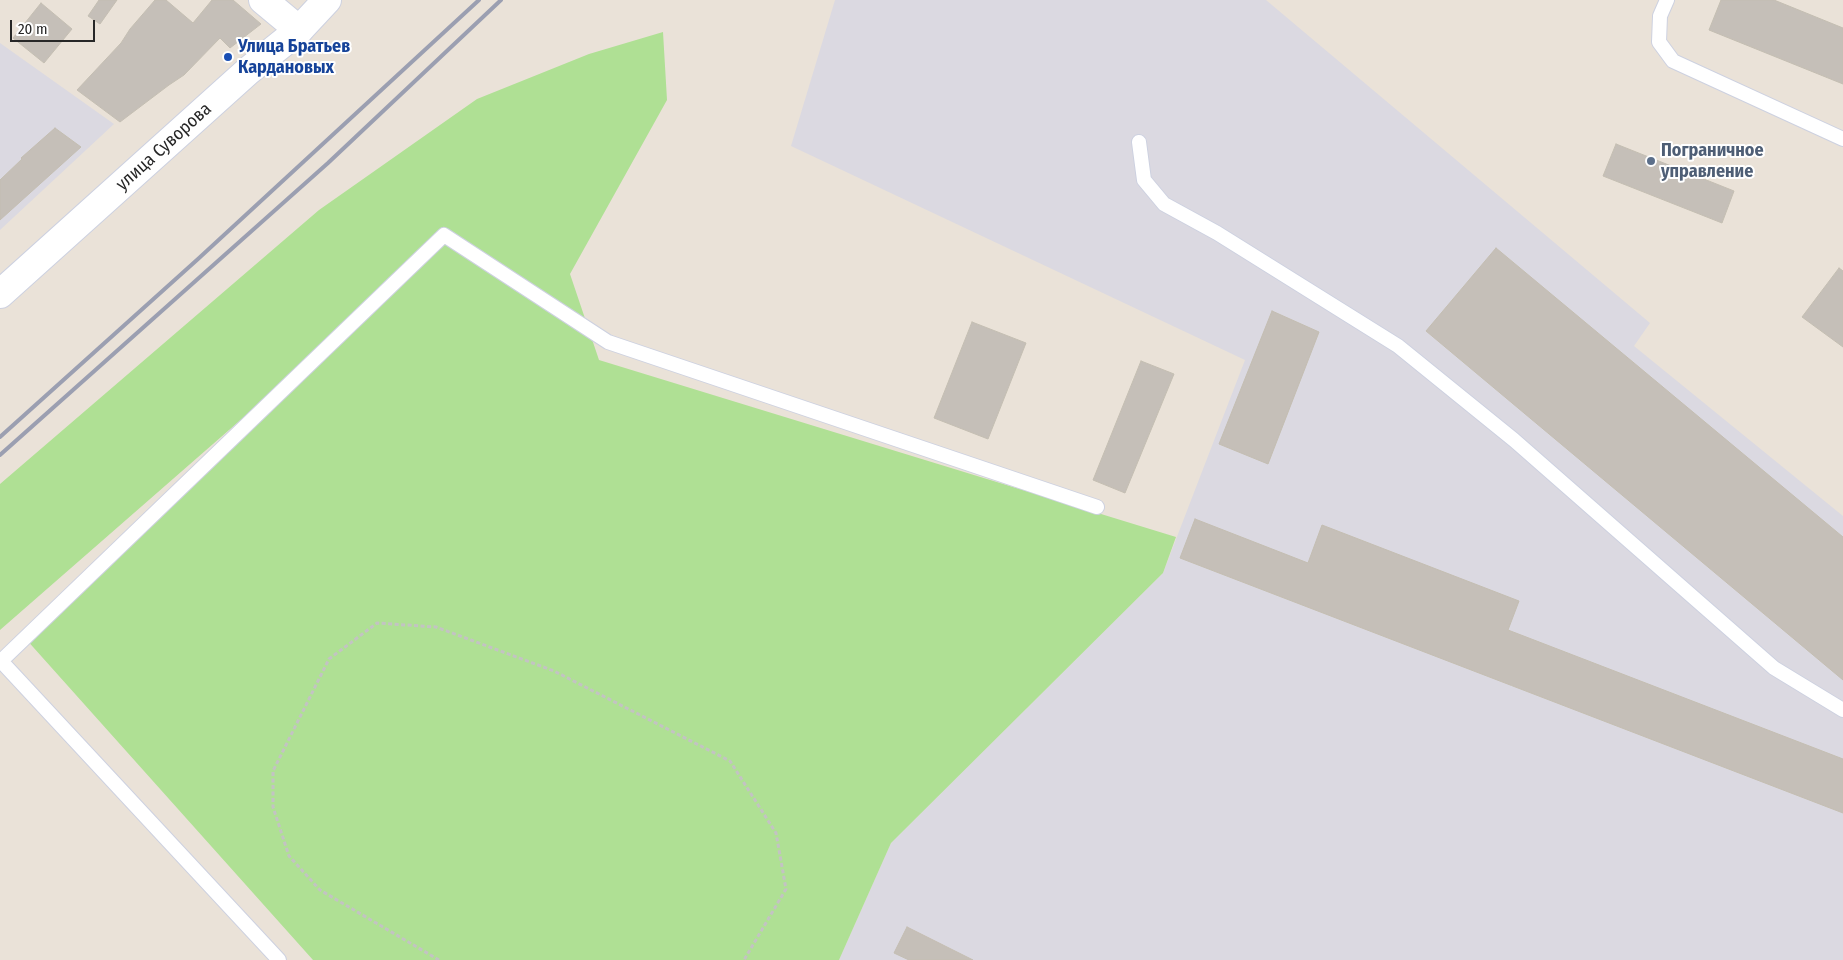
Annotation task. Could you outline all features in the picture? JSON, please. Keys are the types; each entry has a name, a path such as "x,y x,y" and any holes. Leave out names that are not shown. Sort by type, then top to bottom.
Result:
{"main road":[{"path":"263,0 300,30"},
{"name":"улица Суворова","path":"0,294 248,70 300,30 327,0"}],"lane":[{"path":"1667,0 1660,16 1659,42 1673,62 1843,139"},
{"path":"1139,142 1144,180 1164,204 1217,233 1398,346 1514,440 1774,668 1843,710"},
{"path":"279,960 1,662 444,236 608,342 1097,507"}],"path":[{"path":"439,960 320,890 289,856 273,807 273,771 329,659 376,623 436,627 554,671 730,762 776,833 786,889 744,960"}],"shaded area":[{"path":"835,0 1266,0 1650,323 1634,346 1843,516 1843,960 839,960 891,843 1163,573 1245,360 791,146"},
{"path":"0,43 114,124 0,230"}],"green space":[{"path":"663,32 667,100 570,274 599,360 1176,537 1163,573 891,843 839,960 313,960 25,638 355,320 0,630 0,484 319,210 477,99 589,54"}],"building":[{"path":"99,0 117,0 100,24 88,16"},
{"path":"155,0 166,0 193,23 212,0 233,0 261,24 230,48 220,38 184,75 120,122 77,90 121,43 130,29"},
{"path":"1721,0 1774,0 1843,28 1843,84 1709,30"},
{"path":"41,3 72,29 44,63 13,38"},
{"path":"55,128 81,147 0,220 0,180 21,158"},
{"path":"1616,144 1734,191 1722,223 1603,176"},
{"path":"1496,248 1843,537 1843,680 1426,331"},
{"path":"1839,268 1843,271 1843,347 1802,317"},
{"path":"1272,311 1319,332 1268,464 1219,444"},
{"path":"972,322 1026,343 988,439 934,418"},
{"path":"1141,361 1174,374 1125,493 1093,480"},
{"path":"1195,519 1308,563 1322,525 1519,601 1508,630 1843,759 1843,813 1180,558"},
{"path":"907,927 973,960 909,960 894,953"}],"railway":[{"path":"0,437 198,259 479,0"},
{"path":"0,455 328,163 501,0"}],"place":[{"name":"Улица Братьев Кардановых","path":"228,57"},
{"name":"Пограничное управление","path":"1651,161"}]}
